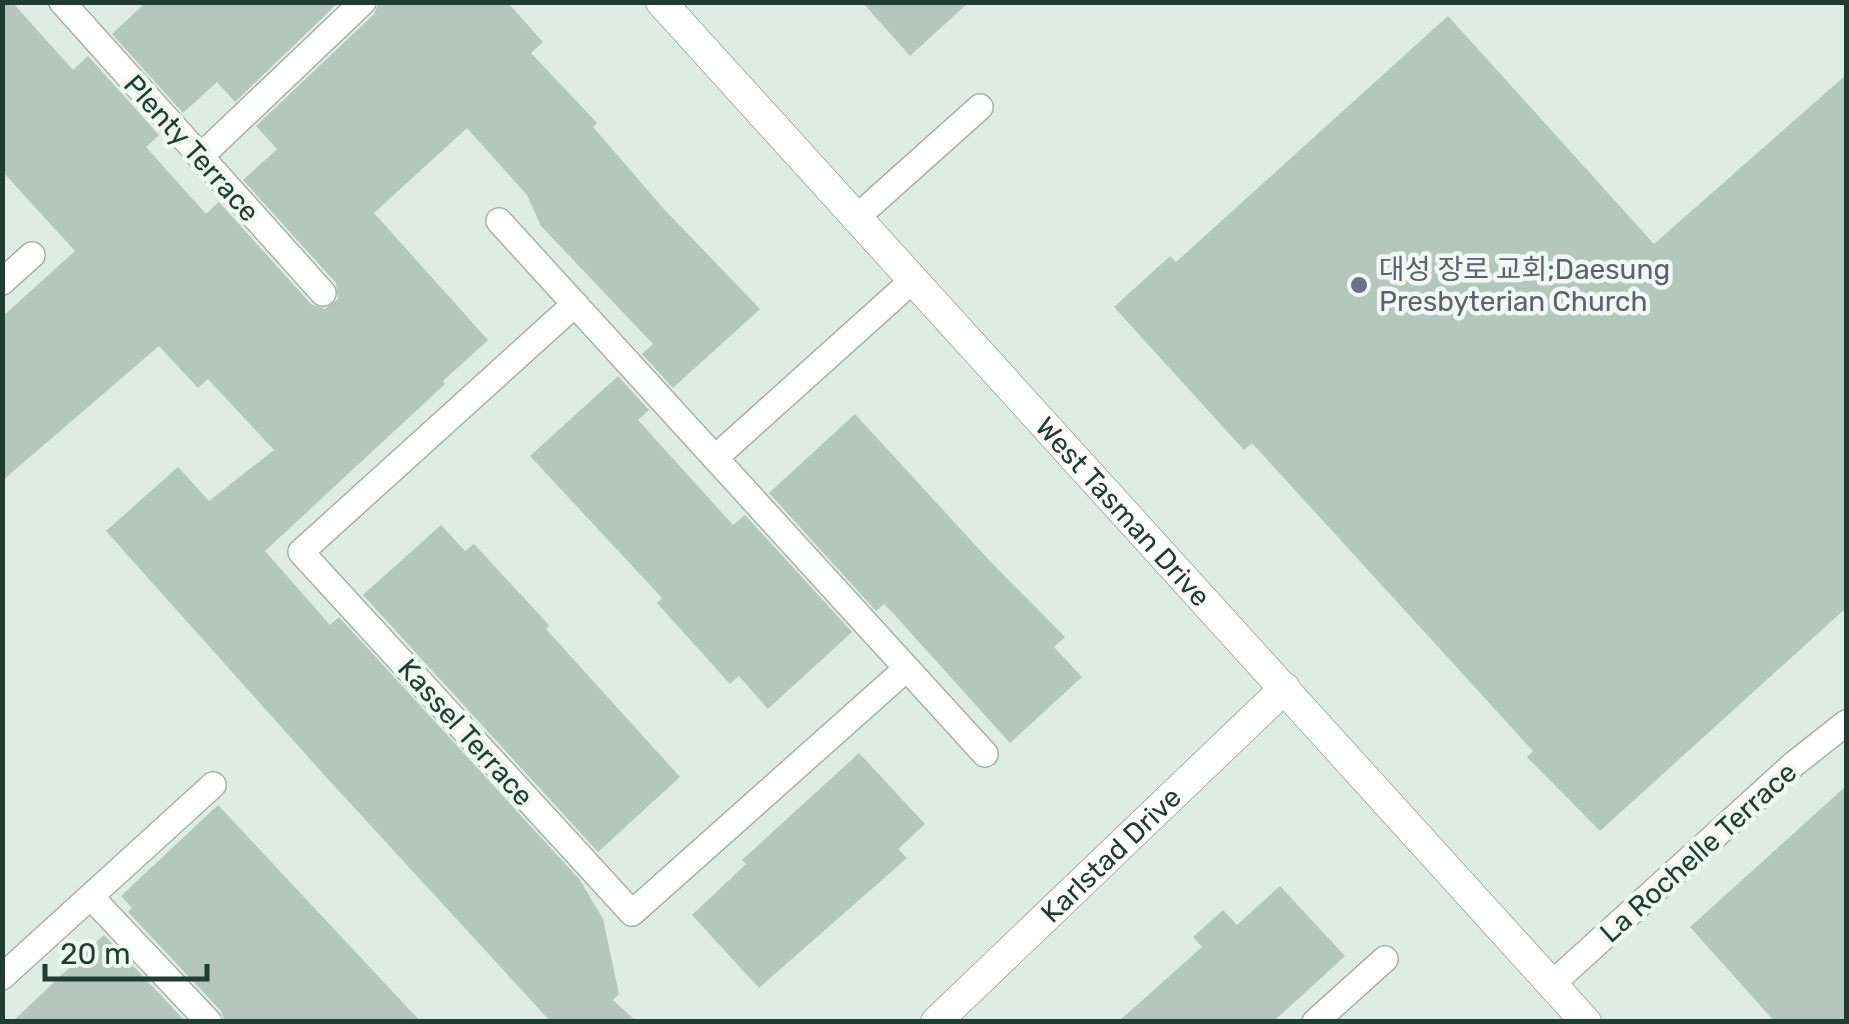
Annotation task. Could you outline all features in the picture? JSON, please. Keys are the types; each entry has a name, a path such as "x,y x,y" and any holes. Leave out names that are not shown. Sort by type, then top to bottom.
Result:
{"street":[{"name":"West Tasman Drive","path":"661,2 1586,1022"},
{"name":"Karlstad Drive","path":"936,1022 1285,688"}],"lane":[{"name":"Plenty Terrace","path":"62,2 323,293"},
{"path":"200,157 363,2"},
{"path":"856,218 980,107"},
{"path":"499,221 985,754"},
{"path":"2,282 32,255"},
{"path":"715,458 913,280"},
{"name":"Kassel Terrace","path":"575,304 301,552 632,913 906,669"},
{"name":"La Rochelle Terrace","path":"1552,984 1794,764 1846,723"},
{"path":"2,978 213,785"},
{"path":"92,897 209,1022"},
{"path":"1315,1022 1386,958"}],"building":[{"path":"2,2 12,2 73,70 88,56 159,135 146,147 206,214 219,202 311,304 325,309 338,299 336,283 243,180 277,149 256,126 374,14 379,2 507,2 543,42 531,53 597,123 593,127 663,208 760,309 673,388 642,354 653,344 541,226 527,195 467,128 374,213 488,340 265,551 330,625 339,617 580,880 603,919 619,994 613,1000 637,1022 551,1022 106,531 178,467 209,501 274,450 208,379 198,388 159,346 2,481 2,317 75,251 2,171"},
{"path":"146,2 339,2 235,102 217,82 183,113 112,34"},
{"path":"862,2 969,2 910,56"},
{"path":"1448,16 1654,244 1846,75 1846,608 1600,831 1527,757 1533,751 1252,443 1244,450 1114,307 1170,256 1176,262"},
{"path":"618,376 649,410 638,420 733,525 745,515 852,632 768,709 739,676 730,684 657,603 662,598 530,456"},
{"path":"855,414 1065,637 1054,647 1082,677 1010,743 892,612 884,604 876,611 769,493"},
{"path":"441,525 465,551 474,544 680,777 598,852 363,595"},
{"path":"859,753 925,824 898,849 907,858 759,988 692,915 746,864 742,860"},
{"path":"1846,786 1846,1022 1775,1022 1690,927"},
{"path":"218,805 421,1022 225,1022 221,1011 128,912 132,908 121,896"},
{"path":"1280,886 1345,956 1273,1022 1118,1022 1202,947 1193,937 1223,910 1237,925"},
{"path":"104,935 186,1022 12,1022"}],"place":[{"name":"대성 장로 교회;Daesung Presbyterian Church","path":"1359,285"}]}
